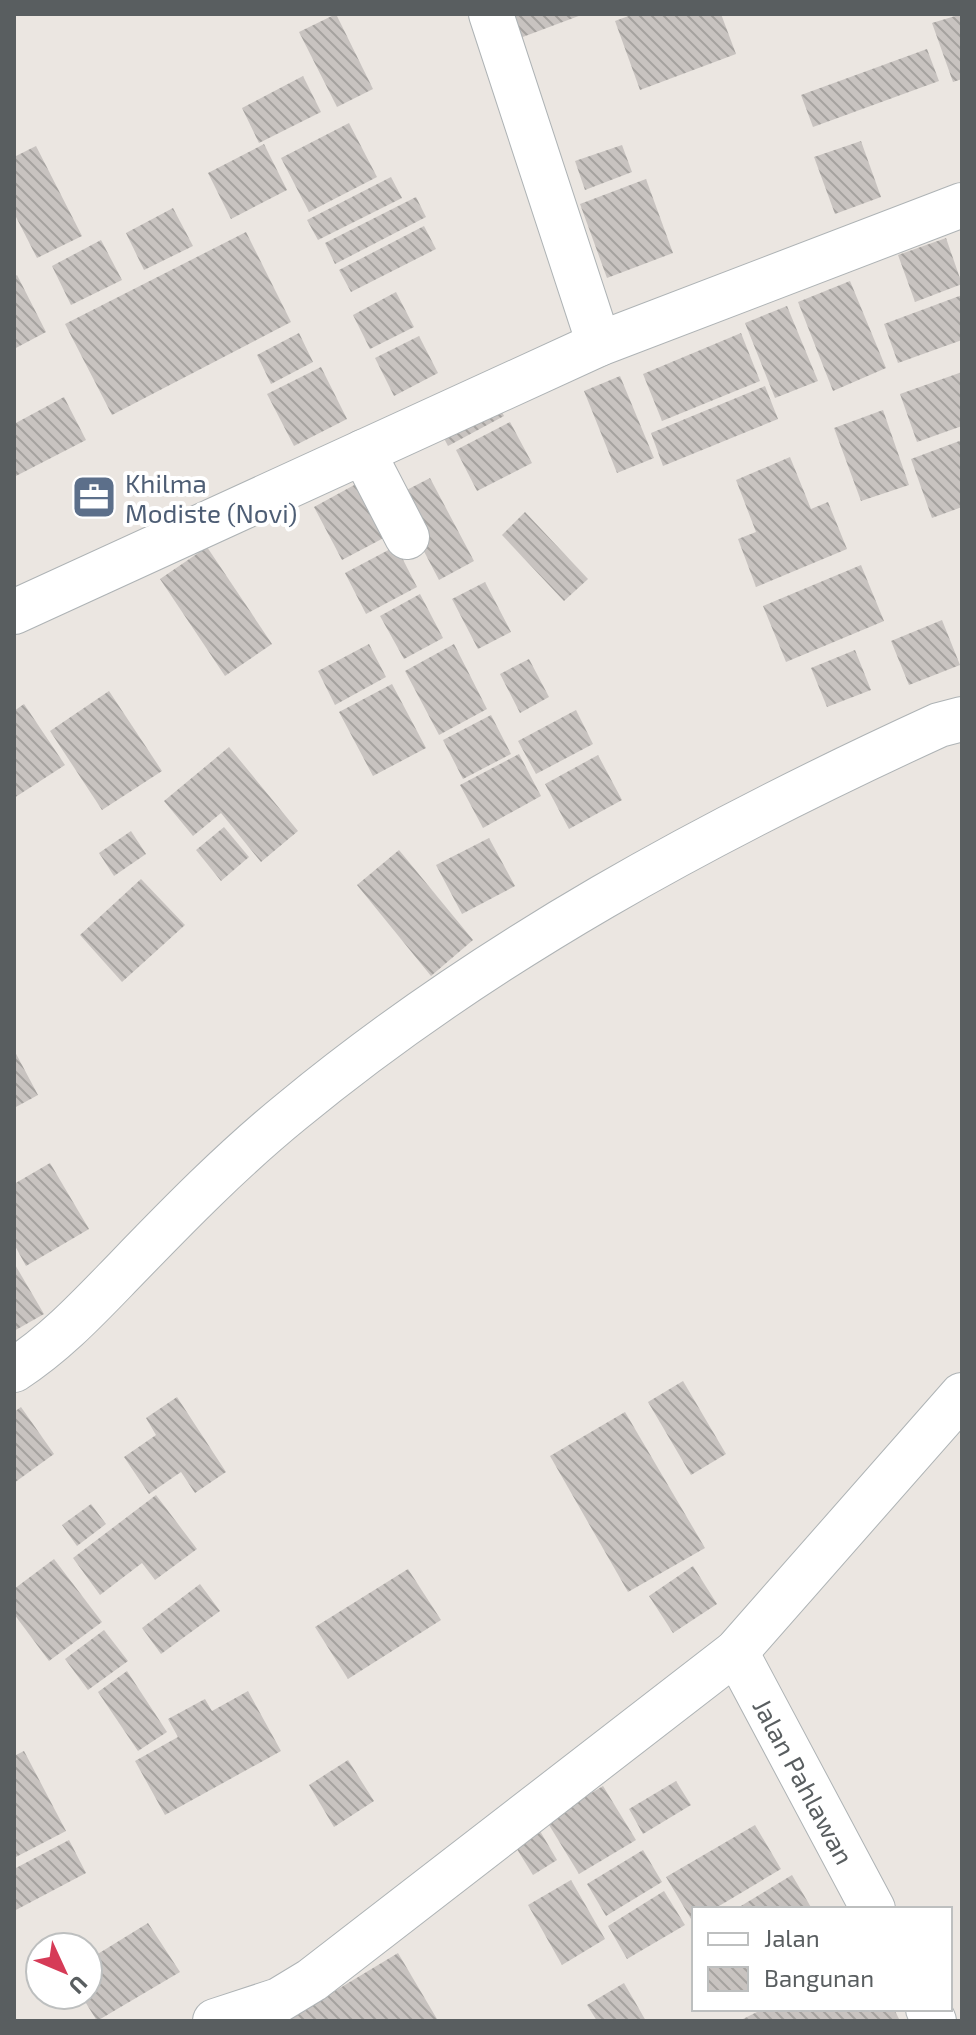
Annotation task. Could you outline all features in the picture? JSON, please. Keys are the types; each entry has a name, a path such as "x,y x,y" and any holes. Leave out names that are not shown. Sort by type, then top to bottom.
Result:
{"street":[{"path":"491,14 599,344"},
{"path":"14,612 599,344 962,205"},
{"path":"363,452 407,537"},
{"path":"14,1370 37,1355 89,1310 240,1153 366,1050 563,918 794,792 939,725 962,719"},
{"path":"242,2018 312,1980 736,1652 962,1395"},
{"name":"Jalan Pahlawan","path":"736,1652 872,1907"}],"building":[{"path":"336,14 373,89 337,107 299,32"},
{"path":"512,14 584,14 520,38"},
{"path":"634,14 721,14 736,54 640,90 615,21"},
{"path":"962,14 962,79 953,82 932,23"},
{"path":"927,49 939,81 813,127 801,95"},
{"path":"303,76 321,112 259,143 242,108"},
{"path":"349,123 377,177 309,212 281,158"},
{"path":"861,141 881,197 835,214 814,157"},
{"path":"264,144 287,190 231,219 208,173"},
{"path":"622,145 632,172 585,190 575,161"},
{"path":"36,146 82,236 37,258 14,213 14,157"},
{"path":"391,177 402,198 318,240 307,220"},
{"path":"646,179 673,253 607,278 580,204"},
{"path":"416,197 426,217 335,264 325,243"},
{"path":"173,208 193,246 144,270 126,233"},
{"path":"424,226 436,249 351,292 339,270"},
{"path":"246,232 291,322 112,415 65,324"},
{"path":"946,238 962,284 915,302 898,255"},
{"path":"101,240 122,280 71,305 52,266"},
{"path":"17,275 46,332 14,349 14,277"},
{"path":"850,281 886,368 833,391 798,302"},
{"path":"396,292 414,327 370,349 353,315"},
{"path":"962,295 962,340 898,363 884,324"},
{"path":"787,306 818,381 775,398 745,323"},
{"path":"299,333 313,362 271,384 257,355"},
{"path":"741,333 760,381 662,421 643,374"},
{"path":"419,336 438,373 394,396 375,358"},
{"path":"321,367 347,419 294,446 267,394"},
{"path":"962,372 962,426 917,442 900,394"},
{"path":"620,376 654,458 617,473 584,391"},
{"path":"765,386 778,419 663,466 651,433"},
{"path":"64,397 86,440 14,477 14,424"},
{"path":"494,397 504,416 448,446 438,427"},
{"path":"883,410 909,485 861,501 834,428"},
{"path":"510,422 532,463 477,491 456,450"},
{"path":"962,440 962,507 932,518 911,459"},
{"path":"790,457 811,509 828,502 847,549 756,587 738,539 756,532 736,480"},
{"path":"367,478 395,532 342,560 314,507"},
{"path":"430,478 474,561 439,580 395,496"},
{"path":"525,512 588,579 564,601 502,535"},
{"path":"396,546 417,587 366,614 345,573"},
{"path":"207,547 272,644 225,676 160,579"},
{"path":"861,565 884,621 786,662 763,606"},
{"path":"485,582 511,632 478,649 452,599"},
{"path":"420,594 443,638 404,659 380,616"},
{"path":"942,620 960,665 909,685 891,641"},
{"path":"369,644 386,677 335,705 318,671"},
{"path":"454,644 487,709 439,735 405,671"},
{"path":"855,650 871,690 827,707 811,668"},
{"path":"529,659 549,697 520,713 500,674"},
{"path":"392,684 426,748 373,776 339,712"},
{"path":"109,691 162,771 102,810 50,731"},
{"path":"24,704 65,765 14,798 14,711"},
{"path":"576,710 593,744 536,774 518,741"},
{"path":"491,715 511,754 463,779 443,740"},
{"path":"229,747 298,831 261,862 221,813 193,836 164,801"},
{"path":"519,754 541,796 483,828 460,785"},
{"path":"598,755 622,800 569,829 545,784"},
{"path":"224,827 249,857 221,881 196,850"},
{"path":"131,831 146,854 114,876 99,853"},
{"path":"489,838 515,886 462,914 436,865"},
{"path":"399,850 473,940 431,976 357,885"},
{"path":"141,879 185,925 122,982 80,935"},
{"path":"14,1050 38,1095 14,1108"},
{"path":"50,1163 89,1229 26,1266 14,1244 14,1184"},
{"path":"14,1263 44,1314 14,1331"},
{"path":"683,1381 726,1454 691,1475 648,1402"},
{"path":"177,1397 226,1472 195,1493 181,1472 149,1494 124,1457 156,1435 146,1418"},
{"path":"21,1407 54,1454 14,1483 14,1412"},
{"path":"625,1412 705,1548 628,1592 550,1456"},
{"path":"156,1495 197,1549 155,1580 142,1563 100,1595 73,1558"},
{"path":"91,1504 106,1524 77,1546 62,1525"},
{"path":"54,1559 102,1622 49,1661 14,1614 14,1589"},
{"path":"693,1566 717,1604 673,1633 649,1596"},
{"path":"408,1569 441,1620 348,1679 315,1627"},
{"path":"200,1584 220,1611 161,1654 142,1628"},
{"path":"104,1630 128,1661 88,1690 65,1659"},
{"path":"127,1671 167,1732 138,1751 98,1692"},
{"path":"248,1691 281,1751 165,1815 135,1761 178,1737 168,1719 205,1699 212,1711"},
{"path":"24,1751 66,1831 14,1858 14,1756"},
{"path":"348,1760 374,1801 334,1827 309,1785"},
{"path":"676,1781 691,1805 643,1834 629,1809"},
{"path":"603,1786 636,1840 579,1874 546,1820"},
{"path":"755,1825 781,1869 717,1907 692,1907 692,1921 666,1877"},
{"path":"540,1831 557,1860 533,1875 515,1846"},
{"path":"69,1840 86,1873 14,1911 14,1869"},
{"path":"643,1850 662,1882 606,1916 587,1884"},
{"path":"792,1875 811,1907 739,1907"},
{"path":"571,1880 605,1939 562,1965 528,1905"},
{"path":"664,1891 685,1925 627,1959 608,1926"},
{"path":"148,1923 180,1972 97,2021 91,2011 104,2011 104,1950"},
{"path":"398,1953 437,2019 285,2021"},
{"path":"624,1983 646,2021 597,2021 587,2005"},
{"path":"759,2011 895,2011 900,2021 739,2021"}],"place":[{"name":"Khilma Modiste (Novi)","path":"94,497"}]}
